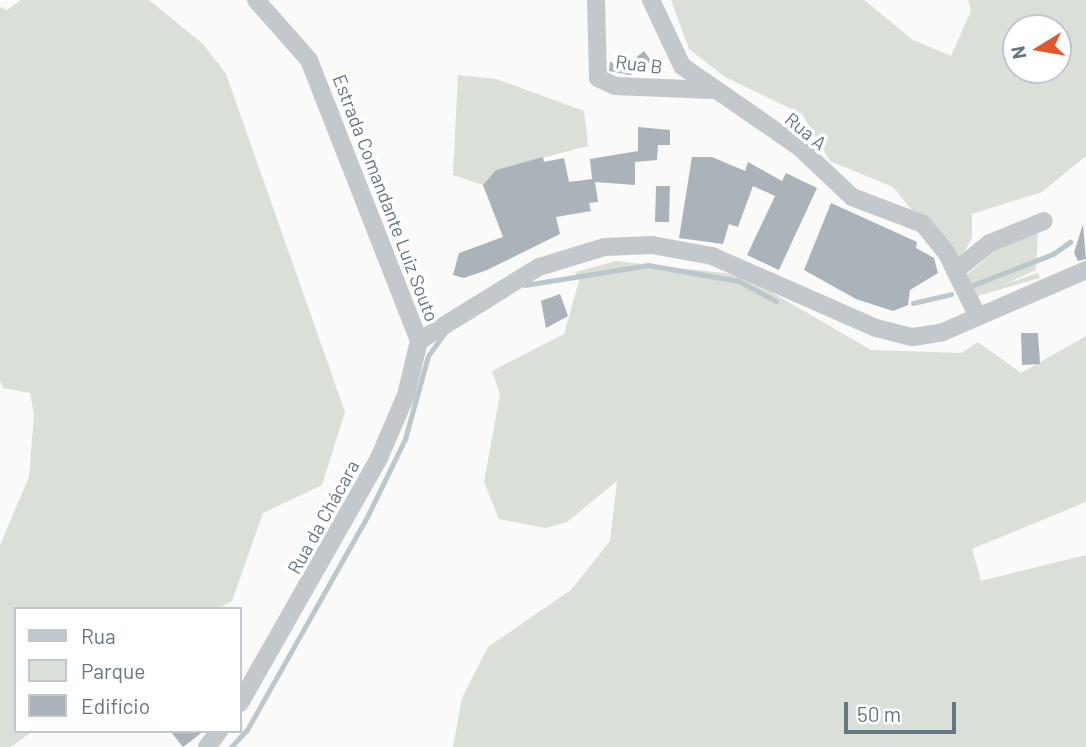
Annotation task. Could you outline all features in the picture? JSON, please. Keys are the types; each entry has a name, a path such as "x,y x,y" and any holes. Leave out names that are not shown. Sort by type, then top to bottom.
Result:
{"street":[{"name":"Estrada Comandante Luiz Souto","path":"256,0 309,60 419,341 539,267 580,252 630,246 712,256 896,334 943,332 1086,270"},
{"name":"Rua B","path":"596,0 598,78 615,86 712,90"},
{"name":"Rua A","path":"652,0 682,66 712,90 799,147 852,197 923,224 955,271 977,315"},
{"path":"955,271 990,243 1044,220"},
{"name":"Rua da Chácara","path":"242,699 379,458 406,395 419,341"}],"green space":[{"path":"21,0 149,0 203,44 226,74 345,412 322,485 263,513 232,601 222,607 14,607 14,733 30,733 11,747 0,747 0,545 29,477 34,415 30,393 3,388 0,381 0,7 7,10"},
{"path":"671,0 864,0 913,40 951,56 971,11 968,0 1086,0 1086,156 1042,192 972,214 972,238 957,265 893,187 830,161 802,114 725,77 689,49"},
{"path":"458,75 496,79 584,111 588,146 496,170 483,185 453,175"},
{"path":"1038,230 1036,270 1005,284 1038,273 1040,278 974,297 964,277 997,249"},
{"path":"616,261 742,275 871,350 961,353 978,342 1021,373 1086,336 1086,502 972,549 981,581 1086,555 1086,747 453,747 462,698 488,647 571,590 610,541 617,481 567,522 545,528 499,519 484,482 500,394 492,371 564,334 579,281 575,272"}],"building":[{"path":"644,51 655,66 644,75 638,67 631,75 609,71 610,61 621,70"},
{"path":"638,127 670,130 670,145 658,145 657,160 635,162 635,185 595,182 598,202 589,203 591,211 556,217 560,234 487,270 464,278 453,275 459,253 503,237 483,185 496,170 543,157 544,162 564,158 569,182 592,179 590,159 638,151"},
{"path":"692,157 712,157 745,171 748,162 782,181 786,173 817,188 779,270 747,255 775,196 753,186 738,227 729,224 723,244 679,238"},
{"path":"656,186 670,186 669,222 655,222"},
{"path":"831,203 917,242 916,248 934,258 938,273 910,290 908,305 893,311 856,299 804,270"},
{"path":"1083,224 1086,259 1078,261 1074,253"},
{"path":"560,294 568,316 546,328 541,301"},
{"path":"1021,333 1038,333 1040,364 1022,365"},
{"path":"172,733 201,733 183,747"}],"waterway":[{"path":"968,287 1053,254 1070,242"},
{"path":"525,285 648,265 739,281 776,301"},
{"path":"913,303 951,294"},
{"path":"231,747 247,730 368,515 405,439 428,356 444,334"}]}
